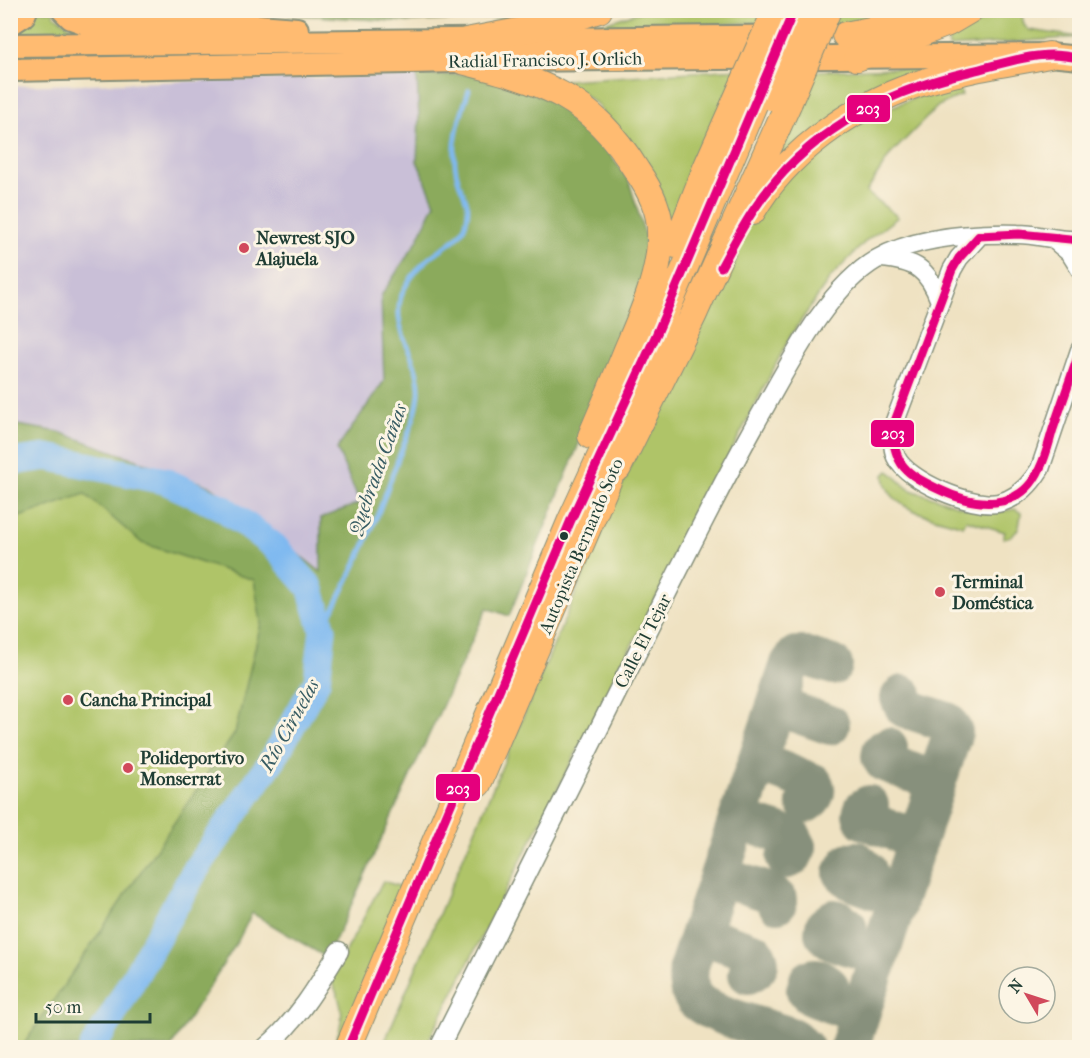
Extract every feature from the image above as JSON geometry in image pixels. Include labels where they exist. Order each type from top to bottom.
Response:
[{"type":"highway","points":[[464,51],[598,10]]},
{"type":"highway","name":"Autopista Bernardo Soto","points":[[766,94],[776,10]]},
{"type":"highway","name":"Autopista Bernardo Soto","points":[[694,314],[794,10]]},
{"type":"highway","name":"Autopista Bernardo Soto","points":[[365,1047],[658,331],[766,94],[809,10]]},
{"type":"highway","name":"Autopista Bernardo Soto","points":[[766,94],[828,10]]},
{"type":"highway","points":[[845,35],[896,25],[933,10]]},
{"type":"highway","points":[[857,58],[948,22],[970,10]]},
{"type":"highway","points":[[410,902],[446,785],[642,314],[655,275],[661,228],[651,195],[640,174],[614,136],[596,119],[574,102],[541,84],[514,75],[464,51]]},
{"type":"highway","points":[[580,524],[694,314],[758,202],[780,175],[825,133],[856,113],[914,86],[948,76],[1049,55]]},
{"type":"highway","name":"Autopista Bernardo Soto","points":[[348,1047],[410,902],[580,524]]},
{"type":"main road","points":[[10,24],[24,15],[26,10]]},
{"type":"main road","points":[[63,10],[71,18],[85,22],[223,23],[430,41]]},
{"type":"main road","name":"Radial Francisco J. Orlich","points":[[10,70],[845,35]]},
{"type":"main road","name":"Radial Francisco J. Orlich","points":[[10,45],[430,41],[464,51],[857,58],[1049,55],[1080,58]]},
{"type":"main road","points":[[1049,55],[1080,53]]},
{"type":"street","name":"Calle El Tejar","points":[[439,1047],[734,461],[803,340],[837,294],[862,269],[879,258],[927,240],[953,236],[1019,234],[1080,240]]},
{"type":"street","points":[[979,236],[959,258],[940,301],[892,429],[895,455],[904,468],[920,479],[959,497],[987,504],[999,503],[1022,492],[1040,469],[1080,351]]},
{"type":"street","points":[[1052,238],[1070,253],[1080,269]]},
{"type":"street","points":[[879,258],[900,259],[918,267],[933,282],[940,301]]},
{"type":"street","points":[[266,1047],[285,1031],[339,951]]},
{"type":"shaded area","points":[[417,75],[419,118],[417,161],[435,203],[417,241],[381,296],[384,381],[337,449],[360,504],[321,572],[212,487],[11,434],[11,86]]},
{"type":"green space","points":[[31,10],[52,11],[55,16],[81,33],[11,35]]},
{"type":"green space","points":[[267,10],[545,11],[528,16],[410,22],[267,13]]},
{"type":"green space","points":[[1002,10],[1026,11],[1022,16],[1024,25],[1029,30],[1079,37],[949,47],[948,39]]},
{"type":"green space","points":[[642,11],[764,11],[758,23],[592,27]]},
{"type":"green space","points":[[836,11],[915,11],[859,25],[828,27]]},
{"type":"green space","points":[[976,62],[924,73],[766,176],[811,71],[925,67]]},
{"type":"green space","points":[[739,69],[670,227],[598,105],[565,80]]},
{"type":"green space","points":[[477,74],[561,103],[596,134],[629,181],[645,235],[644,277],[621,340],[509,616],[487,608],[327,958],[252,913],[238,941],[171,1047],[22,1047],[235,733],[261,623],[254,580],[142,543],[85,494],[11,520],[11,424],[59,432],[212,487],[321,572],[321,518],[360,503],[337,449],[384,381],[381,296],[417,241],[435,203],[417,161],[419,118],[417,75]]},
{"type":"green space","points":[[956,81],[962,95],[938,106],[890,155],[866,192],[898,217],[866,241],[830,278],[790,337],[425,1047],[382,1048],[706,288],[741,229],[774,188],[862,119]]},
{"type":"green space","name":"Polideportivo Monserrat","points":[[11,471],[152,495],[306,614],[75,1047],[11,1047]]},
{"type":"green space","points":[[888,471],[903,485],[915,492],[966,508],[993,512],[1015,509],[1021,513],[1017,530],[1012,536],[1003,538],[1005,532],[966,520],[963,526],[914,511],[893,497],[884,475]]},
{"type":"green space","points":[[383,881],[405,888],[338,1047],[332,1047],[340,1029],[342,1014],[339,998],[331,980]]},
{"type":"waterway","name":"Quebrada Cañas","points":[[323,630],[355,566],[383,502],[416,410],[419,382],[403,333],[399,309],[403,292],[412,277],[427,260],[460,234],[467,219],[468,205],[455,168],[455,145],[469,90]]},
{"type":"waterway","name":"Río Ciruelas","points":[[10,462],[47,457],[165,481],[223,508],[274,546],[310,587],[323,630],[317,681],[273,759],[196,869],[92,1048]]},
{"type":"taxiway","points":[[804,1048],[793,1038],[725,1016],[701,1004],[690,990],[689,966],[790,664],[796,656],[804,656],[833,665]]},
{"type":"taxiway","points":[[849,1048],[953,732],[947,722],[905,708],[900,698],[903,695]]},
{"type":"taxiway","points":[[774,713],[785,709],[830,725]]},
{"type":"taxiway","points":[[888,747],[882,751],[881,757],[884,762],[929,779],[934,790]]},
{"type":"taxiway","points":[[755,772],[760,768],[771,767],[813,783],[814,794],[806,803]]},
{"type":"taxiway","points":[[869,805],[864,808],[862,814],[864,820],[908,836],[916,847]]},
{"type":"taxiway","points":[[735,830],[744,822],[792,837],[797,847],[792,857],[786,859]]},
{"type":"taxiway","points":[[867,870],[857,861],[850,862],[843,873],[852,881],[890,895],[896,907]]},
{"type":"taxiway","points":[[717,884],[728,879],[768,892],[777,899],[777,903]]},
{"type":"taxiway","points":[[847,926],[834,919],[825,926],[824,933],[830,939],[869,954],[874,959],[876,967]]},
{"type":"taxiway","points":[[698,942],[711,938],[755,953],[758,965],[748,974]]},
{"type":"taxiway","points":[[829,986],[815,978],[809,980],[806,990],[813,997],[852,1011],[858,1021]]},
{"type":"transit line","name":"203","points":[[348,1048],[571,520],[658,331],[794,10]]},
{"type":"transit line","name":"203","points":[[721,267],[750,215],[775,181],[798,157],[850,118],[909,90],[972,71],[1042,55],[1080,58]]},
{"type":"transit line","name":"203","points":[[1080,240],[1019,234],[979,236],[959,258],[952,270],[892,429],[893,442],[899,460],[917,478],[967,500],[995,502],[1021,493],[1031,483],[1046,454],[1080,351]]},
{"type":"place","name":"Newrest SJO Alajuela","points":[[244,248]]},
{"type":"place","name":"Terminal Doméstica","points":[[940,592]]},
{"type":"place","name":"Cancha Principal","points":[[68,700]]},
{"type":"place","name":"Polideportivo Monserrat","points":[[128,768]]}]
